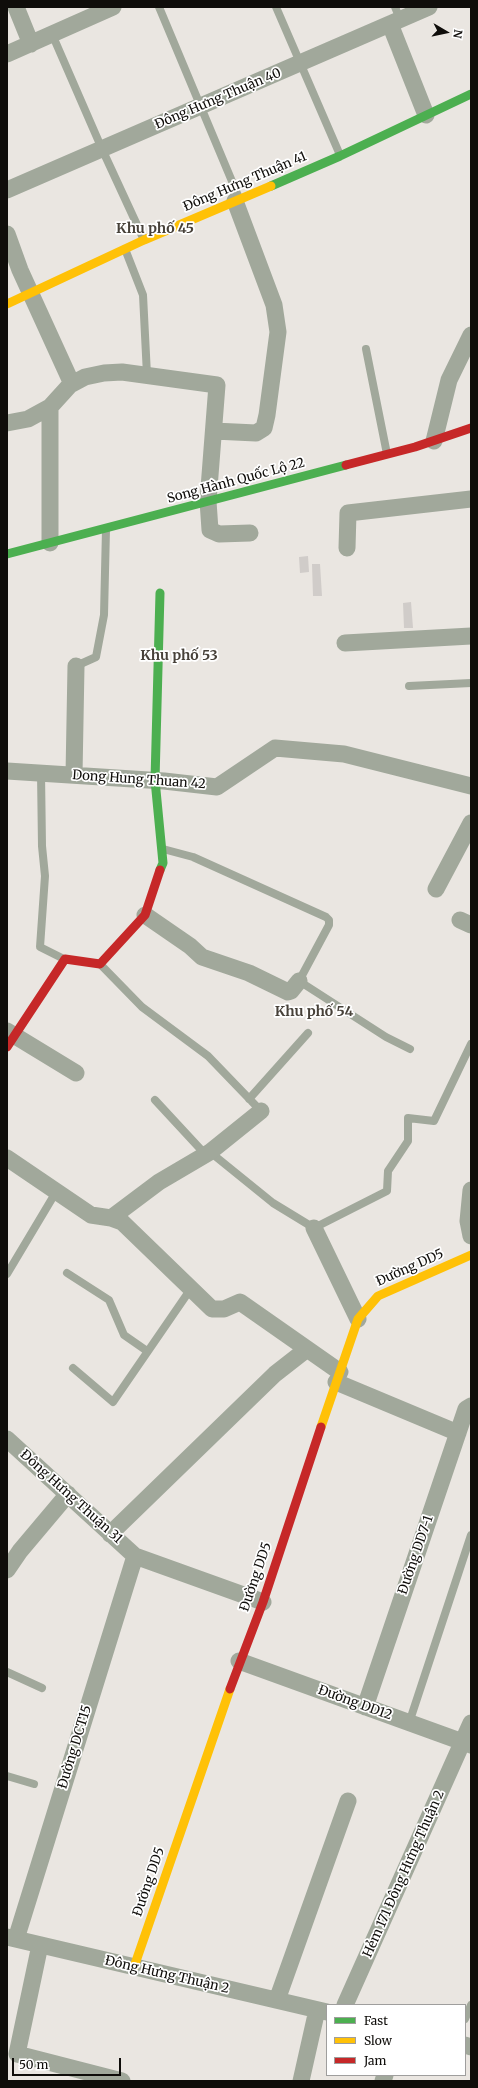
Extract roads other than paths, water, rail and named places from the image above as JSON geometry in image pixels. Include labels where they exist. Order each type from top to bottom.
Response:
[{"type":"street","points":[[16,7],[31,44]]},
{"type":"street","points":[[7,54],[113,7]]},
{"type":"street","name":"Đông Hưng Thuận 40","points":[[7,190],[300,63],[395,17],[429,7]]},
{"type":"street","points":[[395,17],[426,115]]},
{"type":"street","name":"Đông Hưng Thuận 41","points":[[7,304],[125,248],[340,156],[471,94]]},
{"type":"street","points":[[214,431],[256,433],[264,428],[278,332],[274,305],[237,200]]},
{"type":"street","points":[[7,234],[30,293],[72,384]]},
{"type":"street","points":[[434,441],[449,380],[471,335]]},
{"type":"street","points":[[7,423],[28,419],[50,407],[72,384],[85,378],[104,373],[122,372],[217,385],[208,501],[210,530],[214,533],[250,533]]},
{"type":"street","points":[[50,407],[50,543]]},
{"type":"street","name":"Song Hành Quốc Lộ 22","points":[[8,551],[50,543],[387,455],[471,428]]},
{"type":"street","points":[[347,548],[348,512],[471,499]]},
{"type":"street","points":[[76,1073],[9,1038],[65,959],[100,964],[145,915],[162,863],[155,780],[160,593]]},
{"type":"street","points":[[345,643],[471,636]]},
{"type":"street","points":[[74,775],[76,666]]},
{"type":"street","name":"Dong Hung Thuan 42","points":[[7,771],[155,780],[217,786],[275,748],[344,754],[471,786]]},
{"type":"street","points":[[436,889],[471,823]]},
{"type":"street","points":[[145,915],[190,946],[202,957],[249,973],[288,992],[291,991],[299,981]]},
{"type":"street","points":[[111,1218],[159,1182],[207,1153],[261,1111]]},
{"type":"street","points":[[7,1158],[91,1215],[111,1218],[126,1225],[190,1290],[212,1309],[224,1309],[240,1302],[307,1349],[338,1377],[458,1433]]},
{"type":"street","points":[[471,1190],[468,1221],[471,1236]]},
{"type":"street","points":[[314,1228],[358,1320]]},
{"type":"street","name":"Đường DD5","points":[[134,1967],[239,1661],[263,1602],[298,1492],[358,1320],[378,1296],[471,1255]]},
{"type":"street","points":[[110,1534],[269,1380],[307,1349]]},
{"type":"street","name":"Đường DD7-1","points":[[365,1707],[466,1409],[471,1406]]},
{"type":"street","name":"Đông Hưng Thuận 31","points":[[7,1439],[135,1556]]},
{"type":"street","points":[[7,1570],[20,1551],[68,1494]]},
{"type":"street","points":[[135,1556],[263,1602]]},
{"type":"street","name":"Đường DCT15","points":[[11,1938],[135,1556]]},
{"type":"street","name":"Đường DD12","points":[[239,1661],[467,1744]]},
{"type":"street","name":"Hẻm 171 Đông Hưng Thuận 2","points":[[345,2004],[467,1744],[471,1723]]},
{"type":"street","points":[[277,2000],[348,1801]]},
{"type":"street","name":"Đông Hưng Thuận 2","points":[[11,1938],[322,2011]]},
{"type":"street","points":[[40,1945],[16,2054],[122,2081]]},
{"type":"street","points":[[301,2081],[322,2011]]},
{"type":"lane","points":[[159,7],[237,200]]},
{"type":"lane","points":[[276,7],[340,156]]},
{"type":"lane","points":[[52,34],[102,149],[144,240]]},
{"type":"lane","points":[[125,248],[143,295],[147,375]]},
{"type":"lane","points":[[366,349],[387,455]]},
{"type":"lane","points":[[76,666],[96,658],[104,615],[106,528]]},
{"type":"lane","points":[[409,686],[471,683]]},
{"type":"lane","points":[[41,773],[42,846],[45,876],[40,947],[65,959]]},
{"type":"lane","points":[[161,848],[193,857],[326,916],[329,920],[329,925],[299,981],[386,1037],[410,1049]]},
{"type":"lane","points":[[100,964],[142,1008],[208,1056],[261,1111]]},
{"type":"lane","points":[[249,1099],[308,1033]]},
{"type":"lane","points":[[155,1100],[207,1153],[273,1203],[314,1228],[387,1191],[388,1171],[408,1141],[408,1118],[434,1121],[471,1044]]},
{"type":"lane","points":[[7,1274],[56,1192]]},
{"type":"lane","points":[[67,1273],[110,1300],[124,1335],[147,1351]]},
{"type":"lane","points":[[74,1368],[113,1402],[190,1290]]},
{"type":"lane","points":[[410,1723],[471,1535]]},
{"type":"lane","points":[[7,1672],[42,1688]]},
{"type":"lane","points":[[7,1776],[34,1784]]},
{"type":"lane","points":[[466,2017],[471,2005]]},
{"type":"district","name":"Khu phố 45","points":[[155,229]]},
{"type":"district","name":"Khu phố 53","points":[[179,656]]},
{"type":"district","name":"Khu phố 54","points":[[314,1012]]}]
